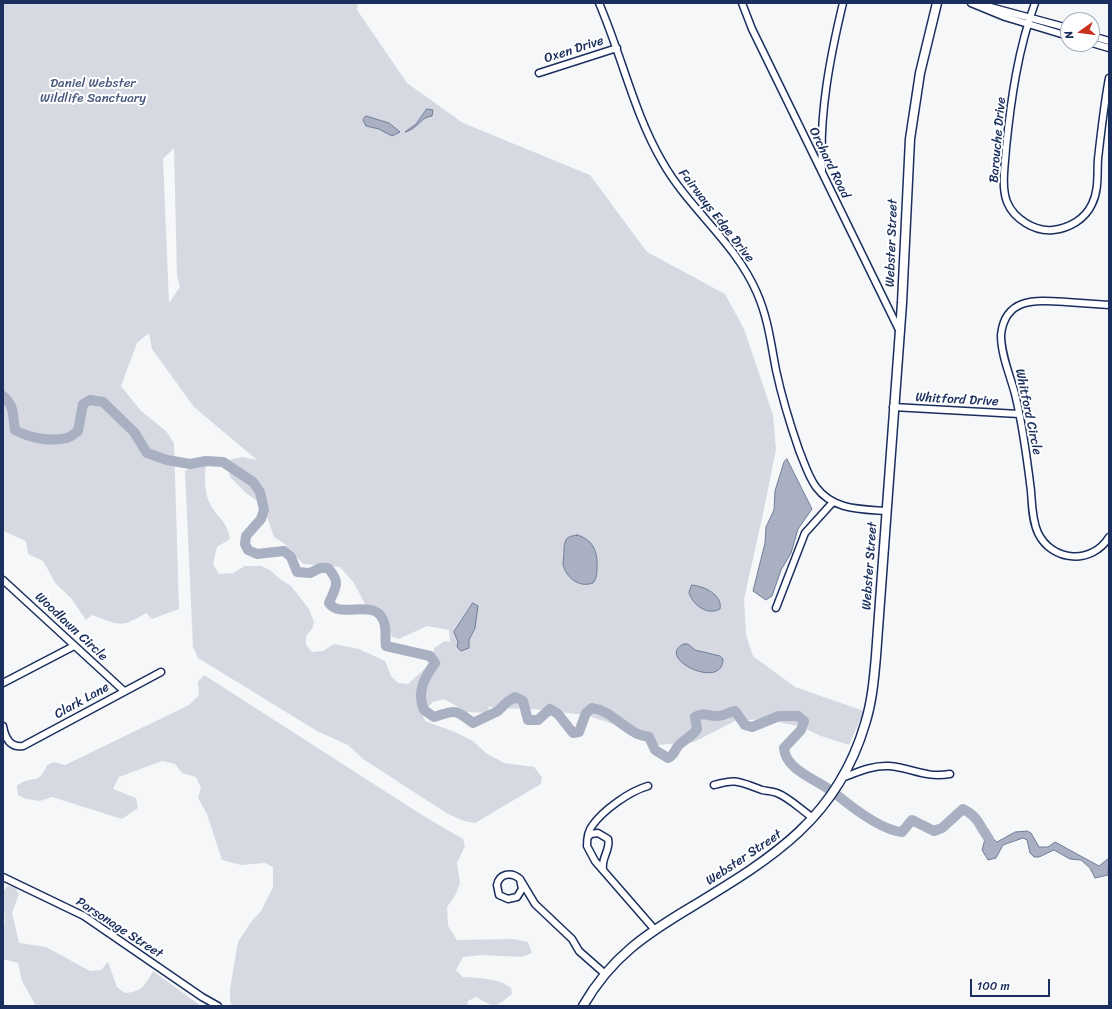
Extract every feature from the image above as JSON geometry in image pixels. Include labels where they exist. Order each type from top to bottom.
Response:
[{"type":"street","name":"Fairways Edge Drive","points":[[599,3],[617,48],[640,116],[662,162],[689,200],[725,241],[751,280],[765,314],[784,401],[796,443],[816,487],[833,502],[849,507],[886,511]]},
{"type":"street","name":"Orchard Road","points":[[742,3],[747,18],[900,332]]},
{"type":"street","points":[[822,173],[824,109],[834,41],[843,3]]},
{"type":"street","name":"Webster Street","points":[[583,1006],[604,973],[632,946],[766,860],[794,838],[830,798],[852,760],[865,726],[876,656],[893,407],[900,332],[910,139],[920,73],[937,3]]},
{"type":"street","points":[[971,3],[1027,24],[1060,34]]},
{"type":"street","points":[[976,3],[1060,26]]},
{"type":"street","name":"Barouche Drive","points":[[1035,3],[1027,24],[1014,90],[1004,175],[1007,202],[1010,208],[1024,222],[1045,230],[1063,227],[1081,218],[1092,203],[1096,192],[1102,115],[1109,78]]},
{"type":"street","name":"Oxen Drive","points":[[539,73],[617,48]]},
{"type":"street","name":"Whitford Circle","points":[[1109,306],[1032,301],[1018,305],[1008,314],[1002,327],[1001,340],[1026,447],[1035,523],[1043,542],[1056,552],[1072,557],[1083,556],[1096,552],[1109,537]]},
{"type":"street","name":"Whitford Drive","points":[[893,407],[1019,414]]},
{"type":"street","points":[[776,608],[805,533],[833,502]]},
{"type":"street","name":"Woodlawn Circle","points":[[3,580],[124,691]]},
{"type":"street","points":[[3,683],[74,646]]},
{"type":"street","name":"Clark Lane","points":[[3,726],[8,741],[14,746],[23,746],[161,672]]},
{"type":"street","points":[[842,778],[866,768],[878,766],[902,768],[931,776],[950,774]]},
{"type":"street","points":[[714,785],[732,780],[777,793],[788,799],[813,818]]},
{"type":"street","points":[[648,786],[628,794],[593,825],[588,837],[588,850],[603,870],[655,930]]},
{"type":"street","points":[[588,837],[591,834],[598,833],[608,839],[609,846],[603,858],[603,870]]},
{"type":"street","points":[[520,879],[522,889],[517,897],[508,900],[500,895],[497,886],[501,877],[511,874],[520,879],[535,904],[572,940],[579,951],[604,973]]},
{"type":"street","name":"Parsonage Street","points":[[3,877],[84,916],[202,997],[218,1006]]},
{"type":"green space","name":"Daniel Webster Wildlife Sanctuary","points":[[3,3],[358,3],[357,10],[407,83],[463,123],[590,175],[647,252],[725,294],[744,329],[773,415],[776,449],[744,599],[746,635],[753,656],[795,687],[864,711],[849,745],[821,736],[802,727],[764,719],[735,721],[694,742],[657,745],[610,723],[586,715],[532,709],[494,708],[489,706],[488,713],[467,712],[444,699],[433,702],[422,713],[425,721],[455,732],[473,741],[486,753],[504,763],[534,767],[542,777],[541,784],[475,823],[464,821],[448,814],[363,759],[348,745],[317,731],[198,658],[193,647],[185,471],[195,465],[206,464],[205,483],[207,495],[211,507],[223,521],[229,534],[230,539],[217,547],[213,564],[219,574],[233,573],[245,566],[261,566],[270,570],[291,586],[309,609],[314,622],[312,629],[306,636],[306,645],[312,652],[323,651],[334,644],[359,649],[385,661],[391,676],[398,683],[408,684],[433,661],[434,648],[445,641],[450,642],[449,630],[427,626],[399,639],[392,637],[386,619],[366,606],[354,583],[340,567],[303,564],[285,544],[274,537],[263,505],[246,493],[230,477],[228,460],[243,457],[257,460],[194,407],[152,349],[149,333],[137,343],[121,386],[141,411],[166,431],[174,443],[179,609],[152,619],[146,613],[130,621],[119,624],[92,615],[86,620],[71,598],[56,584],[43,561],[28,554],[26,541],[3,531]],"holes":[[[174,148],[177,276],[180,287],[169,303],[163,159]]]},
{"type":"green space","points":[[204,675],[422,815],[463,839],[465,846],[457,863],[460,883],[455,896],[447,907],[448,926],[457,940],[514,939],[528,942],[532,953],[522,957],[482,955],[463,957],[456,970],[463,977],[488,979],[501,982],[511,988],[512,994],[502,1002],[495,1005],[491,1005],[476,997],[468,1001],[467,1006],[232,1006],[230,1001],[230,989],[238,942],[251,922],[261,911],[273,887],[273,867],[265,863],[241,865],[222,860],[207,814],[198,798],[201,788],[196,777],[182,773],[175,764],[162,761],[119,777],[113,789],[136,798],[138,808],[122,819],[52,797],[40,801],[26,799],[18,795],[17,786],[22,782],[40,776],[47,765],[54,762],[65,765],[189,705],[199,695],[198,682]]},
{"type":"green space","points":[[7,886],[15,887],[19,894],[12,913],[19,943],[46,947],[90,971],[101,970],[108,962],[117,987],[125,993],[135,991],[142,987],[153,971],[201,1006],[36,1006],[22,981],[18,963],[3,959],[3,931],[5,921],[3,893]]},
{"type":"water","points":[[427,109],[433,110],[432,116],[424,119],[413,129],[405,132],[416,124]]},
{"type":"water","points":[[366,116],[389,123],[400,132],[392,136],[379,129],[366,126],[363,120]]},
{"type":"water","points":[[787,459],[812,509],[798,529],[791,553],[781,570],[772,596],[766,600],[753,591],[765,543],[766,527],[774,510],[775,491],[784,462]]},
{"type":"water","points":[[577,535],[591,543],[597,556],[597,573],[593,583],[583,584],[574,581],[567,574],[563,564],[565,541],[569,537]]},
{"type":"water","points":[[692,585],[702,587],[712,592],[719,599],[720,609],[710,611],[697,605],[689,593]]},
{"type":"water","points":[[473,603],[478,606],[475,628],[469,640],[469,648],[461,651],[457,647],[458,642],[454,632]]},
{"type":"water","points":[[684,644],[688,644],[695,650],[720,656],[723,659],[720,668],[713,672],[702,672],[692,669],[683,663],[677,656],[677,650]]},
{"type":"water","points":[[981,828],[988,829],[992,838],[997,842],[1015,832],[1027,831],[1031,833],[1039,847],[1048,847],[1055,842],[1099,866],[1109,858],[1108,875],[1095,878],[1090,868],[1081,860],[1070,859],[1054,850],[1039,857],[1034,857],[1030,853],[1027,840],[1023,838],[1003,845],[996,858],[988,860],[982,850],[985,839]]},
{"type":"waterway","points":[[3,396],[12,408],[15,430],[21,433],[54,440],[71,436],[78,431],[83,404],[90,400],[103,402],[134,432],[147,453],[167,460],[190,464],[206,461],[223,462],[253,482],[260,492],[264,510],[261,519],[246,536],[245,544],[248,550],[257,554],[284,551],[291,557],[297,572],[310,573],[320,568],[328,568],[335,577],[336,581],[336,585],[329,603],[335,608],[342,610],[368,609],[375,611],[381,617],[385,626],[386,646],[430,656],[435,663],[425,679],[421,691],[421,697],[424,710],[434,717],[455,712],[459,713],[473,723],[498,711],[507,702],[515,697],[523,701],[528,720],[538,720],[550,709],[558,714],[573,733],[579,732],[586,713],[592,708],[598,709],[609,714],[636,733],[649,737],[655,750],[668,758],[680,744],[695,732],[697,729],[695,717],[699,715],[704,714],[720,716],[735,711],[745,725],[752,727],[779,716],[798,716],[804,721],[801,730],[784,748],[786,755],[789,761],[800,772],[827,788]]},
{"type":"waterway","points":[[837,795],[877,823],[902,832],[912,820],[934,831],[942,828],[963,809],[976,819],[989,839]]}]
